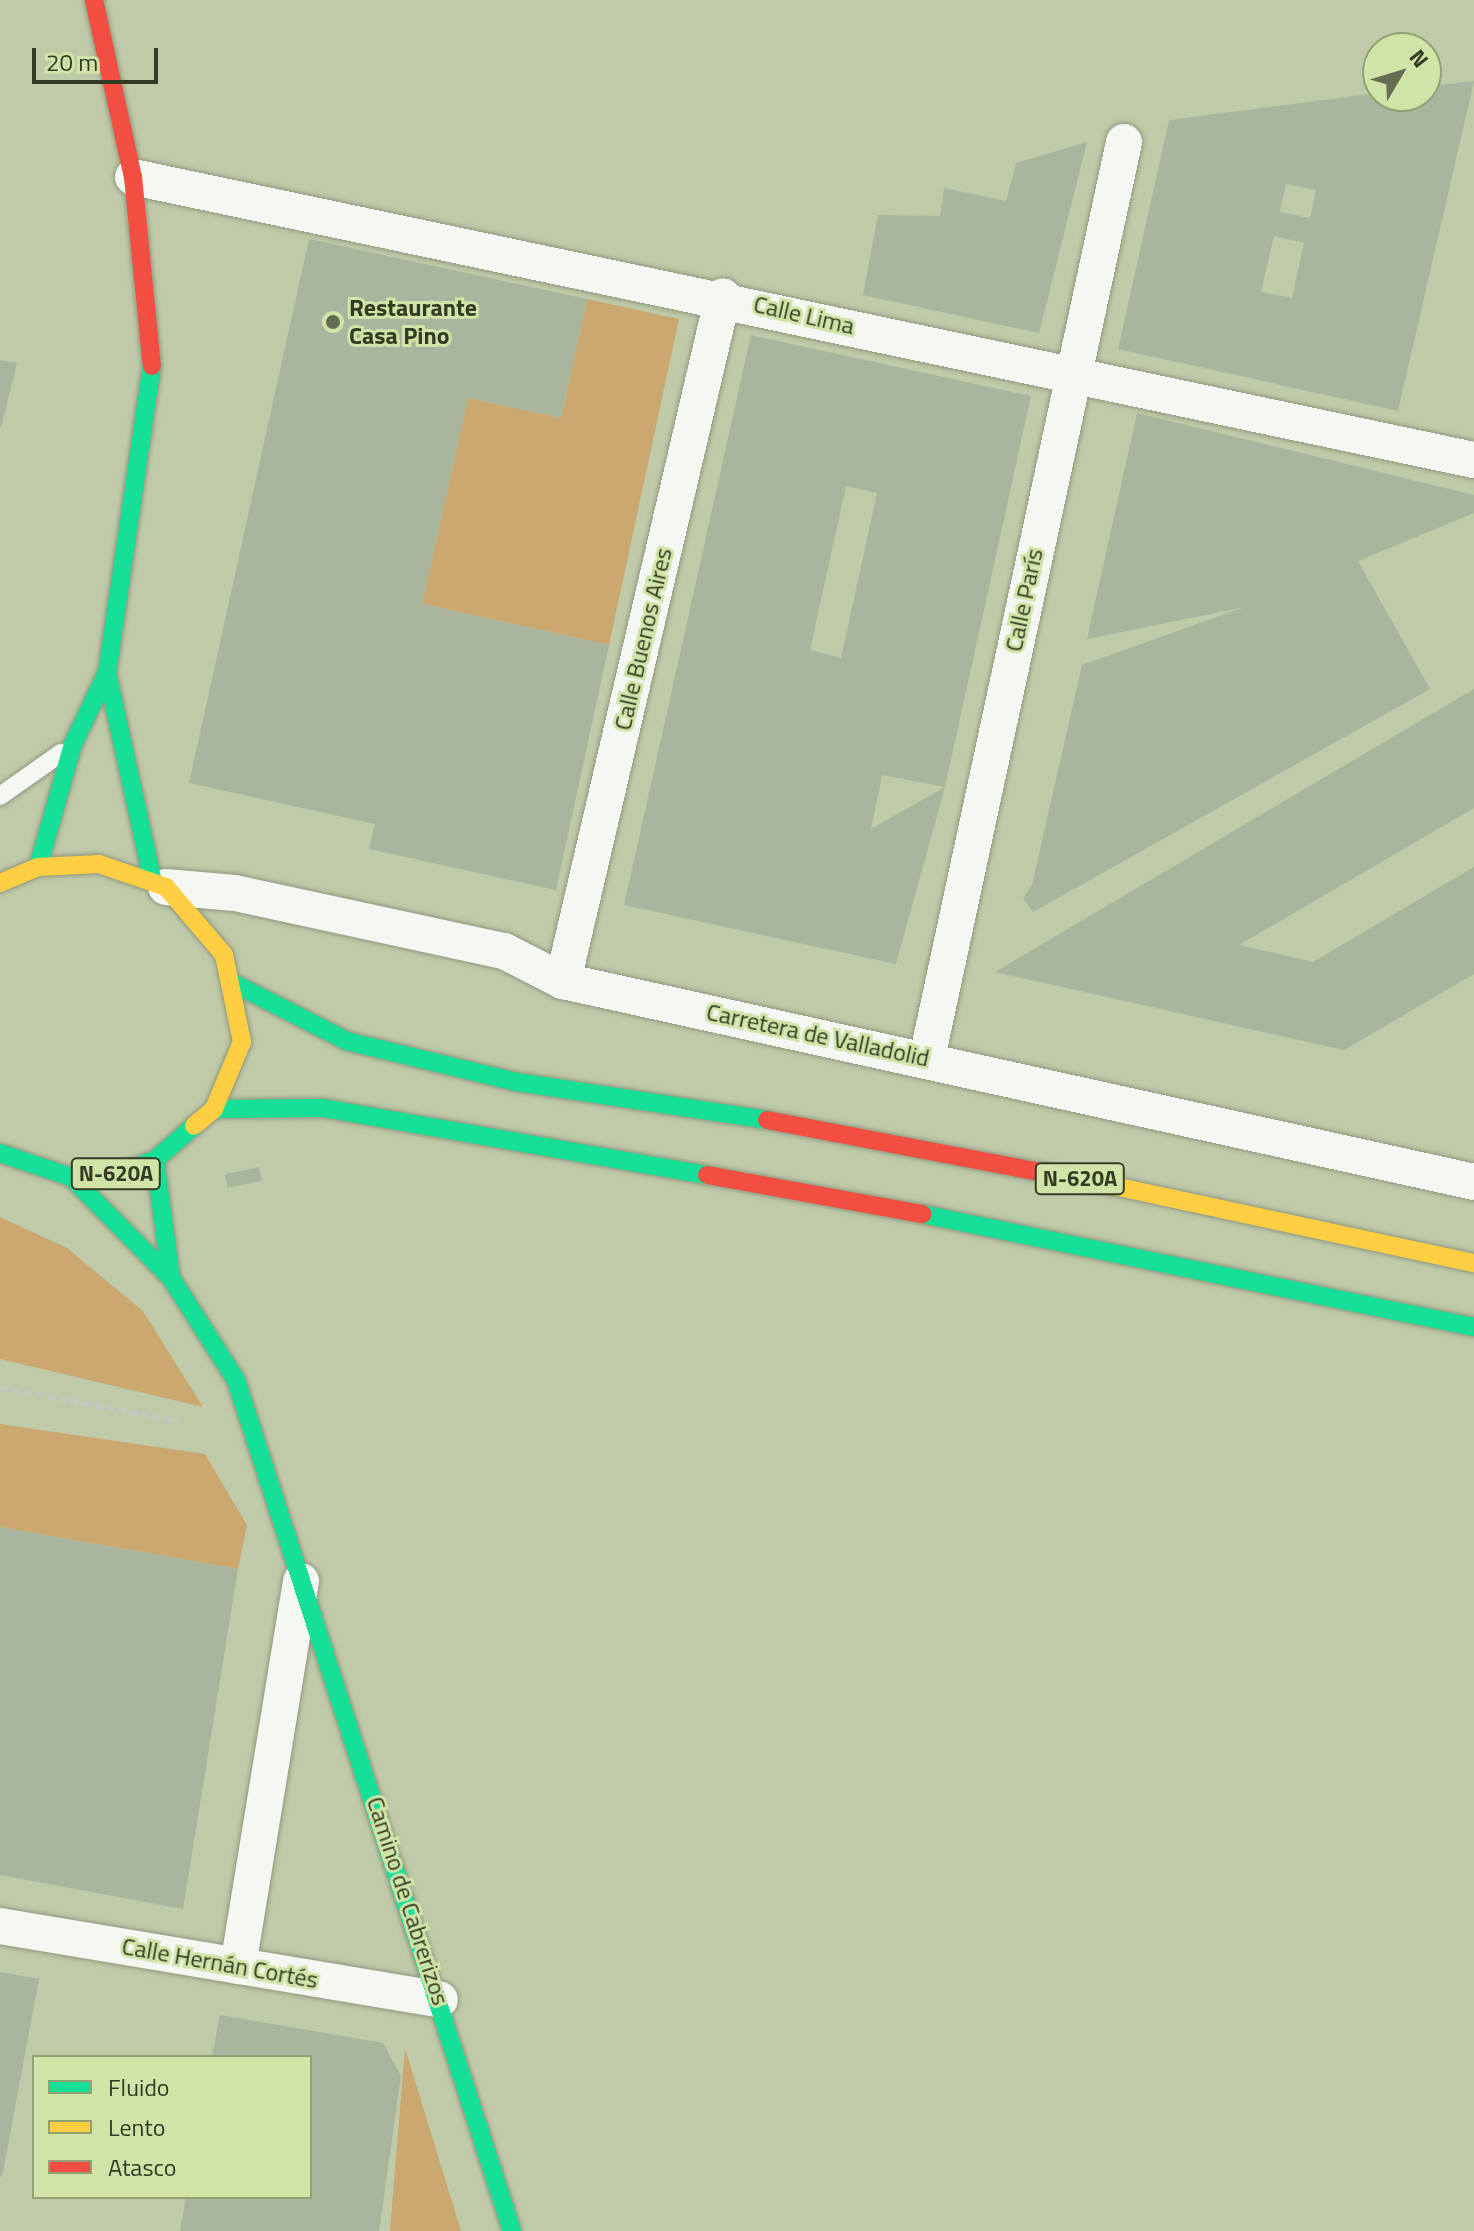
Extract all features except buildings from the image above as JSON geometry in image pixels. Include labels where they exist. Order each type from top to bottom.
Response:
[{"type":"main road","points":[[37,867],[73,744],[107,673],[132,538],[153,346],[133,177],[94,0]]},
{"type":"main road","points":[[107,673],[159,882]]},
{"type":"main road","name":"N-620A","points":[[0,883],[37,867],[99,864],[159,882],[209,929],[235,984],[242,1042],[214,1109],[155,1160],[114,1175],[71,1177],[0,1153]]},
{"type":"main road","name":"N-620A","points":[[235,984],[347,1041],[517,1082],[904,1141],[1474,1263]]},
{"type":"main road","points":[[214,1109],[323,1108],[864,1202],[1474,1327]]},
{"type":"main road","name":"Camino de Cabrerizos","points":[[155,1160],[171,1278]]},
{"type":"main road","name":"Camino de Cabrerizos","points":[[71,1177],[171,1278],[236,1380],[302,1572],[512,2231]]},
{"type":"street","name":"Calle París","points":[[927,1058],[1124,142]]},
{"type":"street","name":"Calle Lima","points":[[133,177],[723,296],[1071,378],[1474,460]]},
{"type":"street","name":"Calle Buenos Aires","points":[[563,981],[723,296]]},
{"type":"street","name":"Carretera de Valladolid","points":[[159,882],[235,893],[504,951],[563,981],[927,1058],[1474,1182]]},
{"type":"street","name":"Camino de Cabrerizos","points":[[238,1966],[302,1572]]},
{"type":"street","name":"Calle Hernán Cortés","points":[[0,1926],[440,2000]]},
{"type":"lane","points":[[0,796],[73,744]]},
{"type":"lane","points":[[0,855],[37,867]]},
{"type":"path","points":[[0,1387],[180,1421]]},
{"type":"shaded area","points":[[587,299],[679,319],[609,645],[422,604],[468,398],[561,418]]},
{"type":"shaded area","points":[[0,1217],[67,1248],[143,1311],[203,1407],[0,1359]]},
{"type":"shaded area","points":[[0,1424],[205,1454],[247,1525],[238,1569],[0,1527]]},
{"type":"shaded area","points":[[405,2048],[461,2231],[390,2231]]},
{"type":"traffic: fast","points":[[38,867],[73,744],[107,673],[152,366]]},
{"type":"traffic: fast","points":[[107,673],[152,878]]},
{"type":"traffic: fast","points":[[235,984],[347,1041],[517,1082],[767,1120]]},
{"type":"traffic: fast","points":[[214,1109],[323,1108],[707,1175]]},
{"type":"traffic: fast","points":[[0,1153],[71,1177],[114,1175],[155,1160],[194,1126]]},
{"type":"traffic: fast","points":[[155,1160],[171,1278]]},
{"type":"traffic: fast","points":[[71,1177],[171,1278],[236,1380],[512,2231]]},
{"type":"traffic: fast","points":[[922,1214],[1474,1327]]},
{"type":"traffic: slow","points":[[0,883],[38,867],[99,864],[166,887],[224,955],[242,1042],[214,1109],[194,1126]]},
{"type":"traffic: slow","points":[[1114,1186],[1474,1263]]},
{"type":"traffic: jam","points":[[94,0],[133,177],[152,366]]},
{"type":"traffic: jam","points":[[767,1120],[1114,1186]]},
{"type":"traffic: jam","points":[[707,1175],[922,1214]]},
{"type":"place","name":"Restaurante Casa Pino","points":[[333,322]]}]
